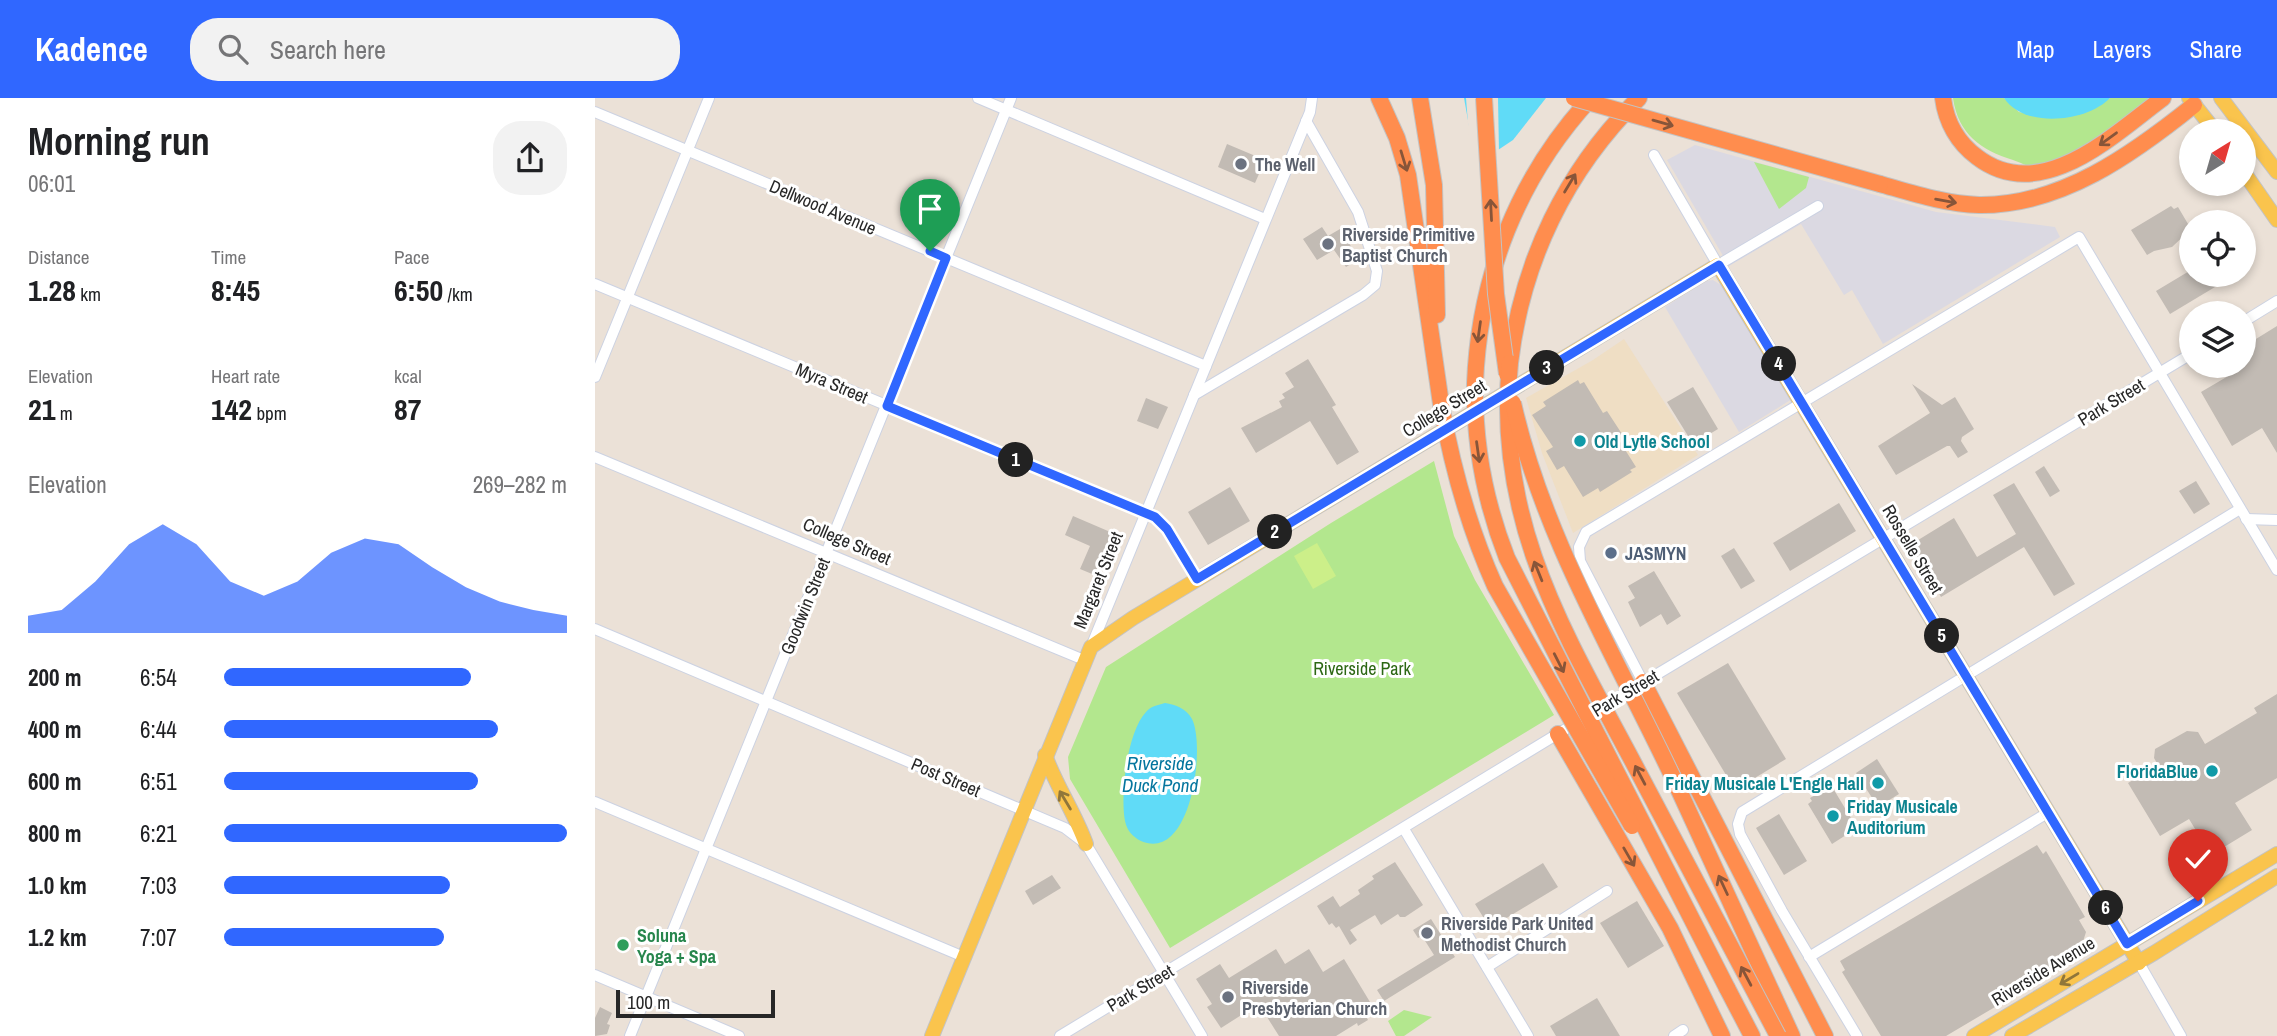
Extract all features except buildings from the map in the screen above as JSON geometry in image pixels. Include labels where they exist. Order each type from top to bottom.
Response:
[{"type":"highway","points":[[1379,98],[1397,138],[1408,175],[1441,404],[1463,502],[1495,586],[1521,637],[1727,988]]},
{"type":"highway","points":[[1420,98],[1434,185],[1441,404]]},
{"type":"highway","points":[[1484,98],[1500,332],[1518,425],[1534,481],[1570,569],[1651,732],[1792,1036]]},
{"type":"highway","points":[[1752,1036],[1507,558],[1494,523],[1480,467],[1475,384],[1478,336],[1487,286],[1508,226],[1576,98],[1880,184],[1961,203],[1998,204],[2036,198],[2070,187],[2101,170],[2195,100]]},
{"type":"highway","points":[[1533,176],[1565,129],[1591,98]]},
{"type":"highway","points":[[1639,98],[1597,145],[1568,186],[1543,235],[1523,292],[1510,363],[1507,418],[1510,464],[1521,521],[1539,574],[1597,693],[1778,1036]]},
{"type":"highway","points":[[1597,145],[1651,98]]},
{"type":"highway","points":[[1943,98],[1952,129],[1969,151],[1993,167],[2022,173],[2055,169],[2078,159],[2163,98]]},
{"type":"highway","points":[[1643,682],[1825,1036]]},
{"type":"highway","points":[[1558,734],[1670,928],[1723,1036]]},
{"type":"main road","points":[[2221,98],[2277,172]]},
{"type":"main road","points":[[2195,100],[2207,119]]},
{"type":"main road","points":[[2256,190],[2277,220]]},
{"type":"main road","name":"Rosselle Street","points":[[1719,265],[2139,963]]},
{"type":"main road","name":"College Street","points":[[1277,531],[1719,265]]},
{"type":"main road","name":"College Street","points":[[1088,654],[1118,627],[1263,540]]},
{"type":"main road","name":"Margaret Street","points":[[932,1036],[1088,654]]},
{"type":"main road","points":[[1045,755],[1055,783],[1079,823],[1086,844]]},
{"type":"main road","points":[[2261,886],[2276,855]]},
{"type":"main road","name":"Riverside Avenue","points":[[1973,1036],[2276,855]]},
{"type":"main road","points":[[2012,1036],[2139,963],[2277,876]]},
{"type":"street","points":[[595,377],[709,98]]},
{"type":"street","points":[[978,98],[1265,219]]},
{"type":"street","name":"Goodwin Street","points":[[630,1036],[1011,98]]},
{"type":"street","name":"Margaret Street","points":[[1088,654],[1306,121],[1312,98]]},
{"type":"street","name":"Dellwood Avenue","points":[[595,111],[1206,366]]},
{"type":"street","points":[[1194,395],[1363,295],[1375,285],[1377,271],[1358,212],[1306,121]]},
{"type":"street","name":"Rosselle Street","points":[[1654,155],[1719,265]]},
{"type":"street","name":"College Street","points":[[1719,265],[1818,205]]},
{"type":"street","points":[[1643,682],[1579,556],[1580,542],[1590,530],[2079,237],[2277,570]]},
{"type":"street","name":"Myra Street","points":[[595,284],[1146,513],[1167,529],[1197,579]]},
{"type":"street","points":[[2256,314],[2277,301]]},
{"type":"street","name":"Park Street","points":[[1061,1036],[1643,682],[2179,361]]},
{"type":"street","name":"College Street","points":[[595,457],[826,553],[1088,654]]},
{"type":"street","points":[[1857,1036],[1740,834],[1739,817],[1747,807],[2243,514],[2277,520]]},
{"type":"street","name":"College Street","points":[[1263,540],[1277,531]]},
{"type":"street","name":"Post Street","points":[[595,629],[1065,828],[1086,844],[1202,1036]]},
{"type":"street","points":[[595,802],[964,957]]},
{"type":"street","points":[[1809,957],[2049,812]]},
{"type":"street","points":[[1404,829],[1528,1036]]},
{"type":"street","points":[[1487,967],[1607,891]]},
{"type":"street","name":"Rosselle Street","points":[[2139,963],[2181,1036]]},
{"type":"street","points":[[595,975],[739,1036]]},
{"type":"shaded area","points":[[1695,145],[1936,212],[2055,227],[2060,237],[1883,344],[1852,290],[1844,295],[1801,224],[1729,266],[1667,160]]},
{"type":"shaded area","points":[[1713,280],[1724,287],[1792,399],[1739,432],[1665,307],[1706,281]]},
{"type":"shaded area","points":[[1624,339],[1698,455],[1573,533],[1542,453],[1526,398]]},
{"type":"green space","points":[[1953,98],[2004,98],[2019,112],[2052,118],[2091,110],[2110,98],[2150,98],[2128,118],[2095,140],[2061,159],[2034,167],[1991,151],[1973,139],[1960,121]]},
{"type":"green space","points":[[1754,162],[1809,177],[1806,188],[1779,209]]},
{"type":"green space","name":"Riverside Park","points":[[1434,461],[1454,536],[1475,580],[1554,715],[1170,948],[1070,779],[1068,757],[1106,667],[1331,523]]},
{"type":"green space","points":[[1317,543],[1336,576],[1313,589],[1294,556]]},
{"type":"green space","points":[[1404,1010],[1432,1017],[1404,1036],[1396,1036],[1388,1021]]},
{"type":"water","points":[[1464,98],[1546,98],[1513,140],[1498,150],[1469,126]]},
{"type":"water","points":[[2004,98],[2110,98],[2087,112],[2056,119],[2026,114],[2013,108]]},
{"type":"water","name":"Riverside Duck Pond","points":[[1165,703],[1187,712],[1192,719],[1197,753],[1191,799],[1183,819],[1172,835],[1158,843],[1141,841],[1129,831],[1125,821],[1123,796],[1130,748],[1139,721],[1150,708]]},
{"type":"pier","points":[[1466,98],[1498,98],[1499,154],[1484,152],[1472,142]]},
{"type":"place","name":"The Well","points":[[1241,164]]},
{"type":"place","name":"Riverside Primitive Baptist Church","points":[[1328,244]]},
{"type":"place","name":"Old Lytle School","points":[[1580,441]]},
{"type":"place","name":"JASMYN","points":[[1611,553]]},
{"type":"place","name":"FloridaBlue","points":[[2212,771]]},
{"type":"place","name":"Friday Musicale L'Engle Hall","points":[[1878,783]]},
{"type":"place","name":"Friday Musicale Auditorium","points":[[1833,816]]},
{"type":"place","name":"Riverside Park United Methodist Church","points":[[1427,933]]},
{"type":"place","name":"Soluna Yoga + Spa","points":[[623,945]]},
{"type":"place","name":"Riverside Presbyterian Church","points":[[1228,997]]},
{"type":"route","points":[[930,251],[946,258],[887,406],[1155,517],[1167,529],[1197,579],[1719,265],[2127,944],[2198,901]]}]
